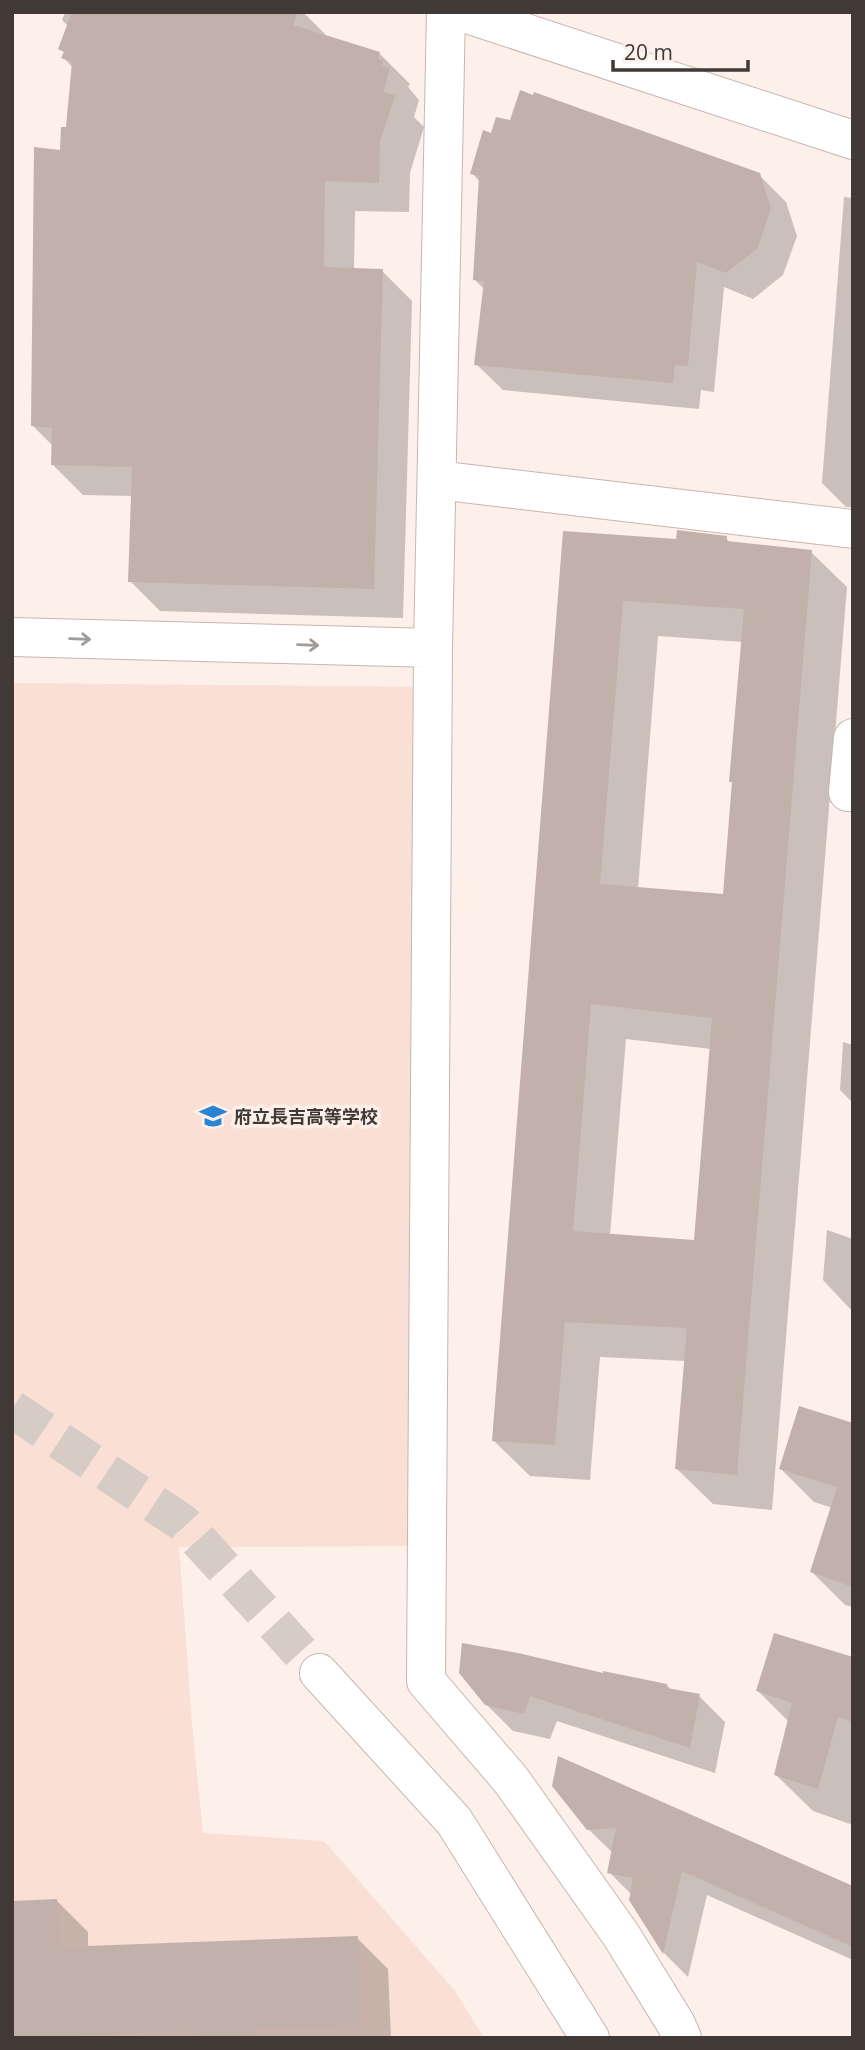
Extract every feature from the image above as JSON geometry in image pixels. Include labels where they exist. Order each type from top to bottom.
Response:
[{"type":"street","points":[[446,12],[433,649],[426,1681],[511,1780],[621,1935],[682,2038]]},
{"type":"street","points":[[461,12],[853,140]]},
{"type":"street","points":[[437,480],[853,529]]},
{"type":"street","points":[[12,637],[433,649]]},
{"type":"street","points":[[853,738],[848,792],[853,792]]},
{"type":"street","points":[[318,1673],[454,1821],[590,2038]]},
{"type":"shaded area","name":"府立長吉高等学校","points":[[12,683],[420,687],[408,1546],[179,1547],[203,1833],[324,1841],[455,1991],[484,2038],[12,2038]]},
{"type":"building","points":[[72,12],[298,12],[293,25],[380,52],[378,59],[384,60],[382,65],[390,68],[383,92],[395,95],[380,142],[379,183],[325,181],[324,267],[383,269],[374,589],[128,582],[132,467],[51,465],[52,428],[31,426],[34,147],[60,150],[61,127],[66,127],[72,62],[61,58],[64,52],[58,49]]},
{"type":"building","points":[[520,90],[533,95],[534,92],[760,173],[771,209],[757,249],[726,273],[697,262],[688,366],[675,365],[673,383],[474,365],[484,281],[473,280],[479,176],[470,174],[483,130],[491,133],[496,117],[510,120]]},
{"type":"building","points":[[677,530],[727,536],[727,541],[812,550],[737,1475],[675,1469],[687,1328],[565,1322],[555,1445],[492,1441],[563,531],[676,539]],"holes":[[[623,601],[744,609],[729,782],[732,782],[723,894],[600,884]],[[591,1004],[712,1018],[694,1240],[573,1231]]]},
{"type":"building","points":[[799,1406],[853,1423],[853,1587],[810,1572],[837,1487],[779,1469]]},
{"type":"building","points":[[774,1633],[853,1657],[853,1722],[838,1717],[818,1789],[774,1775],[792,1703],[756,1691]]},
{"type":"building","points":[[462,1643],[667,1684],[667,1688],[700,1694],[690,1748],[530,1696],[524,1714],[485,1705],[459,1673]]},
{"type":"building","points":[[558,1756],[853,1886],[853,1947],[682,1871],[663,1954],[629,1900],[633,1878],[607,1873],[616,1828],[587,1830],[552,1786]]},
{"type":"building","points":[[57,1899],[59,1947],[358,1936],[361,2025],[254,2029],[254,2038],[195,2038],[195,2031],[85,2035],[85,2038],[12,2038],[12,1901]]},
{"type":"tunnel","points":[[12,1409],[183,1523],[319,1673]]},
{"type":"place","name":"府立長吉高等学校","points":[[213,1116]]}]
